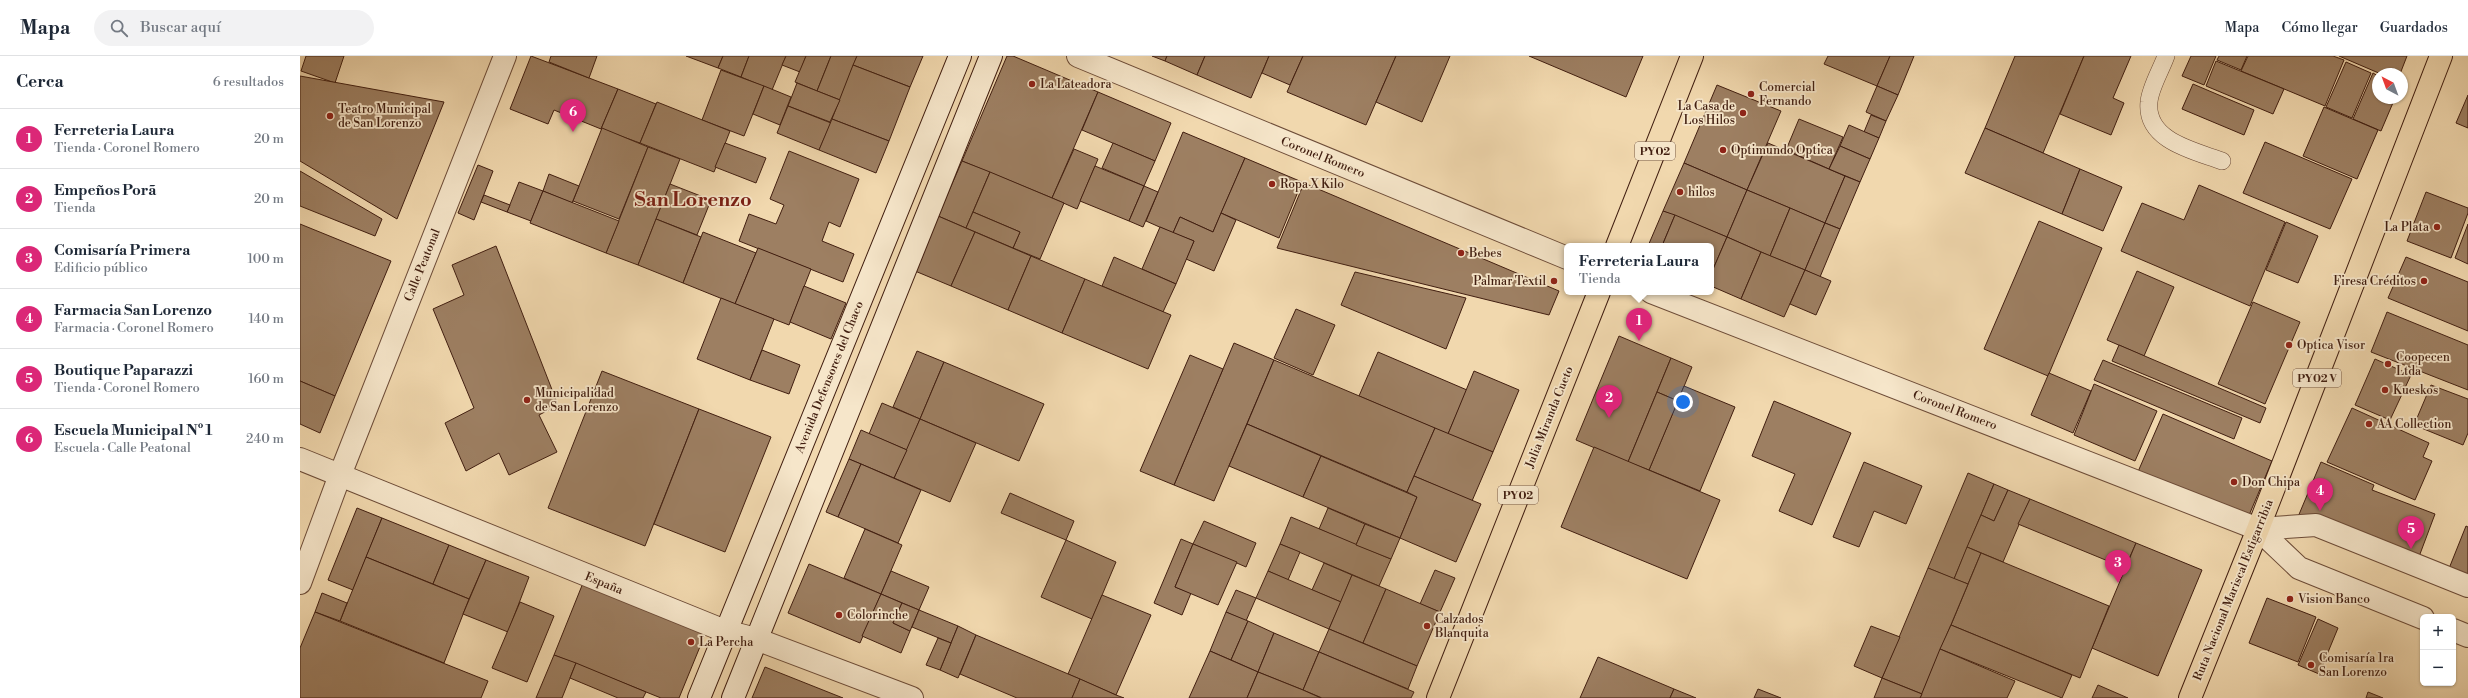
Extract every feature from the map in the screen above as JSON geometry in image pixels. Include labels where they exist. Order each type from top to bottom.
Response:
[{"type":"highway","name":"PY02","points":[[1618,243],[1692,56]]},
{"type":"highway","name":"Ruta Nacional Mariscal Estigarribia","points":[[2190,698],[2258,529],[2441,56]]},
{"type":"highway","name":"Julia Miranda Cueto","points":[[1438,698],[1598,295]]},
{"type":"street","name":"Calle Peatonal","points":[[340,475],[505,56]]},
{"type":"street","name":"Avenida Defensores del Chaco","points":[[699,698],[960,56]]},
{"type":"street","points":[[733,698],[992,56]]},
{"type":"street","name":"Coronel Romero","points":[[1078,56],[1564,257]]},
{"type":"street","name":"Coronel Romero","points":[[1659,295],[2258,529],[2299,568],[2420,617]]},
{"type":"street","name":"España","points":[[300,459],[725,631],[756,639],[912,698]]},
{"type":"street","points":[[300,583],[340,475]]},
{"type":"street","name":"Coronel Romero","points":[[2258,529],[2316,525],[2468,586]]},
{"type":"street","points":[[2456,631],[2468,636]]},
{"type":"lane","points":[[2166,56],[2149,102],[2150,119],[2159,132],[2178,145],[2222,161]]},
{"type":"building","points":[[306,56],[344,56],[335,83],[301,71]]},
{"type":"building","points":[[531,56],[618,89],[601,129],[554,110],[548,124],[510,109]]},
{"type":"building","points":[[551,56],[597,56],[589,78],[549,62]]},
{"type":"building","points":[[686,56],[723,56],[718,68]]},
{"type":"building","points":[[723,56],[749,56],[741,77],[718,68]]},
{"type":"building","points":[[749,56],[786,56],[772,90],[741,77]]},
{"type":"building","points":[[786,56],[806,56],[800,72],[782,65]]},
{"type":"building","points":[[806,56],[831,56],[817,91],[795,82]]},
{"type":"building","points":[[831,56],[857,56],[840,100],[817,91]]},
{"type":"building","points":[[857,56],[923,56],[910,87],[853,65]]},
{"type":"building","points":[[1007,56],[1013,56],[1098,92],[1052,198],[962,161]]},
{"type":"building","points":[[1152,56],[1167,56],[1165,61]]},
{"type":"building","points":[[1167,56],[1205,56],[1197,75],[1165,61]]},
{"type":"building","points":[[1205,56],[1269,56],[1251,98],[1197,75]]},
{"type":"building","points":[[1269,56],[1303,56],[1290,85],[1262,73]]},
{"type":"building","points":[[1303,56],[1396,56],[1366,125],[1287,92]]},
{"type":"building","points":[[1396,56],[1450,56],[1422,122],[1376,102]]},
{"type":"building","points":[[1529,56],[1643,56],[1626,97]]},
{"type":"building","points":[[1828,56],[1890,56],[1877,86],[1824,64]]},
{"type":"building","points":[[1890,56],[1914,56],[1898,95],[1877,86]]},
{"type":"building","points":[[2015,56],[2084,56],[2043,153],[1985,128]]},
{"type":"building","points":[[2084,56],[2131,56],[2113,98],[2124,103],[2111,135],[2060,114]]},
{"type":"building","points":[[2191,56],[2216,56],[2204,85],[2182,76]]},
{"type":"building","points":[[2219,56],[2247,56],[2241,70],[2217,60]]},
{"type":"building","points":[[2248,56],[2333,56],[2344,60],[2325,106],[2241,71]]},
{"type":"building","points":[[2339,56],[2407,56],[2402,68],[2372,68],[2372,70]]},
{"type":"building","points":[[2216,61],[2284,89],[2273,114],[2206,86]]},
{"type":"building","points":[[2346,62],[2371,73],[2352,118],[2326,107]]},
{"type":"building","points":[[853,65],[910,87],[889,141],[832,119]]},
{"type":"building","points":[[721,70],[764,86],[744,136],[702,120]]},
{"type":"building","points":[[2372,75],[2372,104],[2392,104],[2381,131],[2353,119]]},
{"type":"building","points":[[300,76],[444,102],[397,219],[300,161]]},
{"type":"building","points":[[797,83],[840,100],[830,122],[788,106]]},
{"type":"building","points":[[2193,84],[2254,110],[2244,135],[2182,109]]},
{"type":"building","points":[[1717,85],[1781,111],[1747,190],[1684,163]]},
{"type":"building","points":[[764,86],[791,97],[780,125],[753,114]]},
{"type":"building","points":[[1877,86],[1898,95],[1886,121],[1866,112]]},
{"type":"building","points":[[618,89],[656,104],[640,143],[601,129]]},
{"type":"building","points":[[1098,92],[1171,123],[1155,161],[1082,130]]},
{"type":"building","points":[[2468,95],[2468,128],[2456,123]]},
{"type":"building","points":[[657,102],[730,131],[714,172],[640,143]]},
{"type":"building","points":[[788,106],[831,123],[819,150],[777,133]]},
{"type":"building","points":[[2324,107],[2378,130],[2357,179],[2303,156]]},
{"type":"building","points":[[1871,115],[1886,121],[1879,138],[1864,132]]},
{"type":"building","points":[[832,119],[889,141],[876,173],[819,150]]},
{"type":"building","points":[[1799,119],[1843,137],[1829,169],[1786,150]]},
{"type":"building","points":[[1849,125],[1879,138],[1870,159],[1840,146]]},
{"type":"building","points":[[602,128],[648,147],[619,219],[573,201]]},
{"type":"building","points":[[1985,128],[2080,169],[2062,214],[1965,173]]},
{"type":"building","points":[[1183,132],[1245,158],[1213,232],[1180,217],[1173,233],[1146,221]]},
{"type":"building","points":[[2265,142],[2352,179],[2330,229],[2243,193]]},
{"type":"building","points":[[725,143],[766,158],[756,183],[715,167]]},
{"type":"building","points":[[1113,143],[1155,161],[1144,186],[1102,168]]},
{"type":"building","points":[[1768,143],[1845,176],[1825,223],[1747,190]]},
{"type":"building","points":[[1840,146],[1870,159],[1860,182],[1829,169]]},
{"type":"building","points":[[648,147],[680,159],[638,265],[606,253]]},
{"type":"building","points":[[1074,149],[1098,159],[1077,209],[1052,198]]},
{"type":"building","points":[[789,151],[859,179],[840,227],[829,222],[822,241],[854,254],[843,282],[739,241],[749,214],[776,224],[784,205],[770,199]]},
{"type":"building","points":[[1245,158],[1302,182],[1279,238],[1221,213]]},
{"type":"building","points":[[962,161],[990,172],[966,228],[938,216]]},
{"type":"building","points":[[1684,163],[1747,190],[1727,237],[1663,211]]},
{"type":"building","points":[[478,165],[493,171],[474,220],[458,213]]},
{"type":"building","points":[[1095,166],[1144,186],[1129,221],[1080,201]]},
{"type":"building","points":[[2080,169],[2122,187],[2103,231],[2062,214]]},
{"type":"building","points":[[300,171],[382,219],[375,236],[300,206]]},
{"type":"building","points":[[990,172],[1064,203],[1040,259],[1013,248],[1020,232],[973,212]]},
{"type":"building","points":[[549,174],[579,186],[572,203],[543,191]]},
{"type":"building","points":[[1845,176],[1860,182],[1840,229],[1825,223]]},
{"type":"building","points":[[519,182],[543,191],[531,221],[507,212]]},
{"type":"building","points":[[1304,183],[1559,291],[1549,315],[1277,248]]},
{"type":"building","points":[[670,184],[711,200],[697,235],[656,219]]},
{"type":"building","points":[[2199,185],[2285,222],[2250,306],[2121,251],[2142,203],[2184,220]]},
{"type":"building","points":[[1144,186],[1158,192],[1143,227],[1129,221]]},
{"type":"building","points":[[1747,190],[1790,208],[1770,256],[1727,237]]},
{"type":"building","points":[[543,191],[619,221],[606,253],[530,223]]},
{"type":"building","name":"La Plata","points":[[2426,192],[2468,208],[2468,213],[2451,258],[2407,241]]},
{"type":"building","points":[[484,195],[510,205],[507,212],[481,202]]},
{"type":"building","points":[[1790,208],[1825,223],[1805,270],[1770,256]]},
{"type":"building","points":[[1663,211],[1675,215],[1663,243],[1649,243]]},
{"type":"building","points":[[973,212],[1020,232],[1013,248],[966,228]]},
{"type":"building","points":[[1221,213],[1236,220],[1214,271],[1186,259],[1194,241],[1173,233],[1180,217],[1213,232]]},
{"type":"building","points":[[1675,215],[1727,237],[1714,267],[1714,243],[1663,243]]},
{"type":"building","points":[[938,216],[975,232],[951,286],[915,271]]},
{"type":"building","points":[[656,219],[701,237],[683,283],[638,265]]},
{"type":"building","points":[[2039,221],[2102,248],[2048,376],[1984,349]]},
{"type":"building","points":[[2286,222],[2318,236],[2298,283],[2266,270]]},
{"type":"building","points":[[1825,223],[1840,229],[1820,277],[1805,270]]},
{"type":"building","points":[[300,224],[391,261],[335,396],[300,381]]},
{"type":"building","points":[[2468,224],[2468,264],[2455,258]]},
{"type":"building","points":[[1160,227],[1194,241],[1176,284],[1142,269]]},
{"type":"building","points":[[703,232],[756,253],[735,304],[683,283]]},
{"type":"building","points":[[975,232],[1031,256],[1008,310],[951,286]]},
{"type":"building","points":[[1727,237],[1761,252],[1741,299],[1714,287],[1714,267]]},
{"type":"building","points":[[496,246],[558,405],[539,415],[557,452],[509,475],[499,453],[466,471],[445,423],[474,408],[433,309],[464,295],[452,265]]},
{"type":"building","points":[[758,248],[811,269],[789,325],[735,304]]},
{"type":"building","points":[[1761,252],[1805,270],[1784,317],[1741,299]]},
{"type":"building","points":[[1031,256],[1085,279],[1062,333],[1008,310]]},
{"type":"building","points":[[1114,257],[1176,284],[1163,312],[1102,286]]},
{"type":"building","points":[[2406,257],[2468,282],[2468,331],[2388,298]]},
{"type":"building","points":[[1805,270],[1831,281],[1816,315],[1790,304]]},
{"type":"building","points":[[2137,271],[2174,287],[2144,356],[2107,340]]},
{"type":"building","points":[[1355,272],[1466,298],[1446,349],[1341,305]]},
{"type":"building","points":[[1085,279],[1171,315],[1148,369],[1062,333]]},
{"type":"building","points":[[804,286],[846,303],[831,339],[790,322]]},
{"type":"building","points":[[721,298],[774,319],[750,380],[697,359]]},
{"type":"building","points":[[2253,302],[2300,322],[2265,404],[2218,384]]},
{"type":"building","points":[[1296,309],[1335,325],[1313,375],[1274,358]]},
{"type":"building","points":[[2387,312],[2468,345],[2468,390],[2371,352]]},
{"type":"building","points":[[1619,336],[1671,358],[1628,462],[1576,440]]},
{"type":"building","points":[[1234,343],[1274,360],[1214,501],[1174,485]]},
{"type":"building","points":[[2119,345],[2266,408],[2260,423],[2112,361]]},
{"type":"building","points":[[762,350],[800,365],[789,394],[750,380]]},
{"type":"building","points":[[917,351],[944,362],[920,419],[893,407]]},
{"type":"building","points":[[1378,352],[1467,390],[1448,434],[1359,396]]},
{"type":"building","points":[[1190,355],[1223,369],[1174,485],[1140,471]]},
{"type":"building","points":[[1671,358],[1692,367],[1678,401],[1657,392]]},
{"type":"building","points":[[2375,359],[2411,375],[2390,420],[2355,405]]},
{"type":"building","points":[[1274,360],[1435,428],[1407,492],[1247,424]]},
{"type":"building","points":[[2103,360],[2242,418],[2234,439],[2094,380]]},
{"type":"building","points":[[944,362],[1044,404],[1019,461],[920,419]]},
{"type":"building","points":[[602,371],[699,409],[645,546],[548,508]]},
{"type":"building","points":[[1474,371],[1519,390],[1493,452],[1448,434]]},
{"type":"building","points":[[2049,373],[2091,391],[2073,433],[2031,415]]},
{"type":"building","points":[[300,381],[335,396],[320,433],[300,424]]},
{"type":"building","points":[[2094,384],[2157,411],[2135,461],[2074,435]]},
{"type":"building","points":[[2431,385],[2468,399],[2468,433],[2463,445],[2414,425]]},
{"type":"building","points":[[1684,386],[1735,407],[1700,491],[1649,470]]},
{"type":"building","points":[[1657,392],[1678,401],[1649,470],[1628,462]]},
{"type":"building","points":[[1774,401],[1851,433],[1812,525],[1779,511],[1795,474],[1752,456]]},
{"type":"building","points":[[882,403],[920,419],[907,450],[869,434]]},
{"type":"building","points":[[2352,408],[2429,443],[2423,457],[2432,461],[2415,500],[2327,462]]},
{"type":"building","points":[[699,409],[771,437],[725,552],[654,524]]},
{"type":"building","points":[[2163,414],[2272,461],[2247,520],[2137,474]]},
{"type":"building","points":[[920,419],[976,443],[950,502],[894,478]]},
{"type":"building","points":[[1247,424],[1321,456],[1303,497],[1229,466]]},
{"type":"building","points":[[1435,428],[1493,452],[1472,501],[1414,476]]},
{"type":"building","points":[[861,430],[907,450],[894,478],[849,459]]},
{"type":"building","points":[[1594,447],[1720,500],[1687,579],[1561,527]]},
{"type":"building","points":[[1321,456],[1417,497],[1400,538],[1303,497]]},
{"type":"building","points":[[849,459],[861,464],[838,517],[826,512]]},
{"type":"building","points":[[1864,462],[1922,486],[1906,524],[1874,511],[1859,547],[1833,537]]},
{"type":"building","points":[[2321,462],[2374,485],[2372,490],[2435,514],[2414,570],[2295,524]]},
{"type":"building","points":[[861,464],[921,490],[898,543],[838,517]]},
{"type":"building","points":[[1968,473],[1994,484],[1954,579],[1928,568]]},
{"type":"building","points":[[1414,476],[1481,504],[1456,562],[1400,538],[1417,497],[1407,492]]},
{"type":"building","points":[[1994,484],[2008,490],[1994,521],[1981,515]]},
{"type":"building","points":[[2008,490],[2030,499],[2003,562],[1967,547],[1981,515],[1994,521]]},
{"type":"building","points":[[1010,493],[1074,521],[1066,540],[1001,513]]},
{"type":"building","points":[[2030,499],[2136,543],[2125,568],[2018,524]]},
{"type":"building","points":[[357,508],[382,518],[353,590],[328,580]]},
{"type":"building","points":[[1328,508],[1365,524],[1356,545],[1319,529]]},
{"type":"building","points":[[1291,517],[1391,559],[1379,586],[1280,544]]},
{"type":"building","points":[[382,518],[449,545],[433,584],[366,557]]},
{"type":"building","points":[[1204,521],[1256,543],[1246,567],[1193,544]]},
{"type":"building","points":[[1365,524],[1400,538],[1391,559],[1356,545]]},
{"type":"building","points":[[2466,526],[2468,527],[2468,579],[2448,571]]},
{"type":"building","points":[[865,529],[902,545],[881,594],[844,578]]},
{"type":"building","points":[[1181,539],[1193,544],[1175,587],[1191,593],[1182,615],[1154,603]]},
{"type":"building","points":[[1066,540],[1116,562],[1092,619],[1041,597]]},
{"type":"building","points":[[2136,543],[2202,570],[2158,676],[2092,648]]},
{"type":"building","points":[[1193,544],[1237,562],[1218,605],[1175,587]]},
{"type":"building","points":[[1280,544],[1300,552],[1288,580],[1268,571]]},
{"type":"building","points":[[449,545],[486,560],[469,599],[433,584]]},
{"type":"building","points":[[1967,547],[1981,553],[1968,584],[1954,579]]},
{"type":"building","points":[[1981,553],[2109,606],[2080,678],[1951,625]]},
{"type":"building","points":[[366,557],[469,599],[444,663],[340,621]]},
{"type":"building","points":[[486,560],[529,577],[508,632],[463,614]]},
{"type":"building","points":[[1324,563],[1352,575],[1341,602],[1312,590]]},
{"type":"building","points":[[809,564],[881,594],[860,643],[788,613]]},
{"type":"building","points":[[1928,568],[1968,584],[1922,694],[1882,678]]},
{"type":"building","points":[[1435,570],[1455,578],[1440,612],[1420,604]]},
{"type":"building","points":[[891,571],[929,587],[919,610],[881,594]]},
{"type":"building","points":[[1268,571],[1341,602],[1329,629],[1256,598]]},
{"type":"building","points":[[1352,575],[1386,589],[1363,643],[1329,629]]},
{"type":"building","points":[[583,583],[706,632],[679,698],[661,698],[554,655]]},
{"type":"building","points":[[1386,589],[1440,612],[1417,666],[1363,643]]},
{"type":"building","points":[[1236,590],[1256,598],[1246,621],[1226,612]]},
{"type":"building","points":[[322,593],[347,603],[340,621],[315,612]]},
{"type":"building","points":[[881,594],[902,603],[893,623],[910,631],[901,653],[862,636]]},
{"type":"building","points":[[1102,595],[1151,615],[1116,695],[1068,674]]},
{"type":"building","points":[[2267,598],[2316,617],[2298,662],[2249,643]]},
{"type":"building","points":[[520,602],[554,616],[527,682],[492,668]]},
{"type":"building","points":[[902,603],[919,610],[910,631],[893,623]]},
{"type":"building","points":[[919,610],[958,626],[951,643],[912,627]]},
{"type":"building","points":[[315,612],[488,681],[481,698],[300,698],[300,648]]},
{"type":"building","points":[[1226,612],[1248,621],[1231,660],[1210,651]]},
{"type":"building","points":[[2318,619],[2338,628],[2319,674],[2298,665]]},
{"type":"building","points":[[1248,621],[1274,633],[1258,672],[1231,660]]},
{"type":"building","points":[[1951,625],[2072,675],[2062,698],[1940,649]]},
{"type":"building","points":[[958,626],[976,635],[958,678],[940,670]]},
{"type":"building","points":[[1871,626],[1900,637],[1882,678],[1854,666]]},
{"type":"building","points":[[1329,629],[1417,666],[1408,689],[1319,652]]},
{"type":"building","points":[[1274,633],[1319,652],[1303,690],[1258,672]]},
{"type":"building","points":[[976,635],[1080,679],[1072,698],[1017,698],[960,674]]},
{"type":"building","points":[[938,638],[951,643],[940,670],[926,665]]},
{"type":"building","points":[[1940,649],[2015,681],[2007,698],[1920,698]]},
{"type":"building","points":[[1210,651],[1258,672],[1247,698],[1189,698]]},
{"type":"building","points":[[1319,652],[1414,692],[1411,698],[1322,698],[1303,690]]},
{"type":"building","points":[[554,655],[576,663],[562,698],[536,698]]},
{"type":"building","points":[[1598,657],[1674,689],[1670,698],[1580,698]]},
{"type":"building","points":[[576,663],[646,692],[643,698],[618,698],[570,678]]},
{"type":"building","points":[[765,667],[843,698],[752,698]]},
{"type":"building","points":[[1258,672],[1303,690],[1321,698],[1247,698]]},
{"type":"building","points":[[1882,678],[1922,694],[1920,698],[1874,698]]},
{"type":"building","points":[[1080,679],[1116,695],[1124,698],[1072,698]]},
{"type":"building","points":[[2098,685],[2128,698],[2092,698]]},
{"type":"building","points":[[1674,689],[1696,698],[1670,698]]},
{"type":"building","points":[[1758,689],[1781,698],[1754,698]]},
{"type":"building","points":[[2368,692],[2383,698],[2366,698]]},
{"type":"place","name":"La Lateadora","points":[[1032,84]]},
{"type":"place","name":"Comercial Fernando","points":[[1751,94]]},
{"type":"place","name":"La Casa de Los Hilos","points":[[1743,113]]},
{"type":"place","name":"Teatro Municipal de San Lorenzo","points":[[330,116]]},
{"type":"place","name":"Escuela Municipal Nº 1","points":[[573,132]]},
{"type":"place","name":"Optimundo Optica","points":[[1723,150]]},
{"type":"place","name":"Ropa X Kilo","points":[[1272,184]]},
{"type":"place","name":"hilos","points":[[1680,192]]},
{"type":"place","name":"La Plata","points":[[2437,227]]},
{"type":"place","name":"Bebes","points":[[1461,253]]},
{"type":"place","name":"Palmar Textil","points":[[1554,281]]},
{"type":"place","name":"Firesa Créditos","points":[[2424,281]]},
{"type":"place","name":"Ferreteria Laura","points":[[1639,341]]},
{"type":"place","name":"Optica Visor","points":[[2289,345]]},
{"type":"place","name":"Coopecen Ltda","points":[[2388,364]]},
{"type":"place","name":"Kueskos","points":[[2385,390]]},
{"type":"place","name":"Municipalidad de San Lorenzo","points":[[527,400]]},
{"type":"place","name":"Empeños Porã","points":[[1609,418]]},
{"type":"place","name":"AA Collection","points":[[2369,424]]},
{"type":"place","name":"Don Chipa","points":[[2234,482]]},
{"type":"place","name":"Farmacia San Lorenzo","points":[[2320,511]]},
{"type":"place","name":"Boutique Paparazzi","points":[[2411,549]]},
{"type":"place","name":"Comisaría Primera","points":[[2118,583]]},
{"type":"place","name":"Vision Banco","points":[[2290,599]]},
{"type":"place","name":"Colorinche","points":[[839,615]]},
{"type":"place","name":"Calzados Blanquita","points":[[1427,626]]},
{"type":"place","name":"La Percha","points":[[691,642]]},
{"type":"place","name":"Comisaría 1ra San Lorenzo","points":[[2311,665]]},
{"type":"district","name":"San Lorenzo","points":[[693,199]]}]
